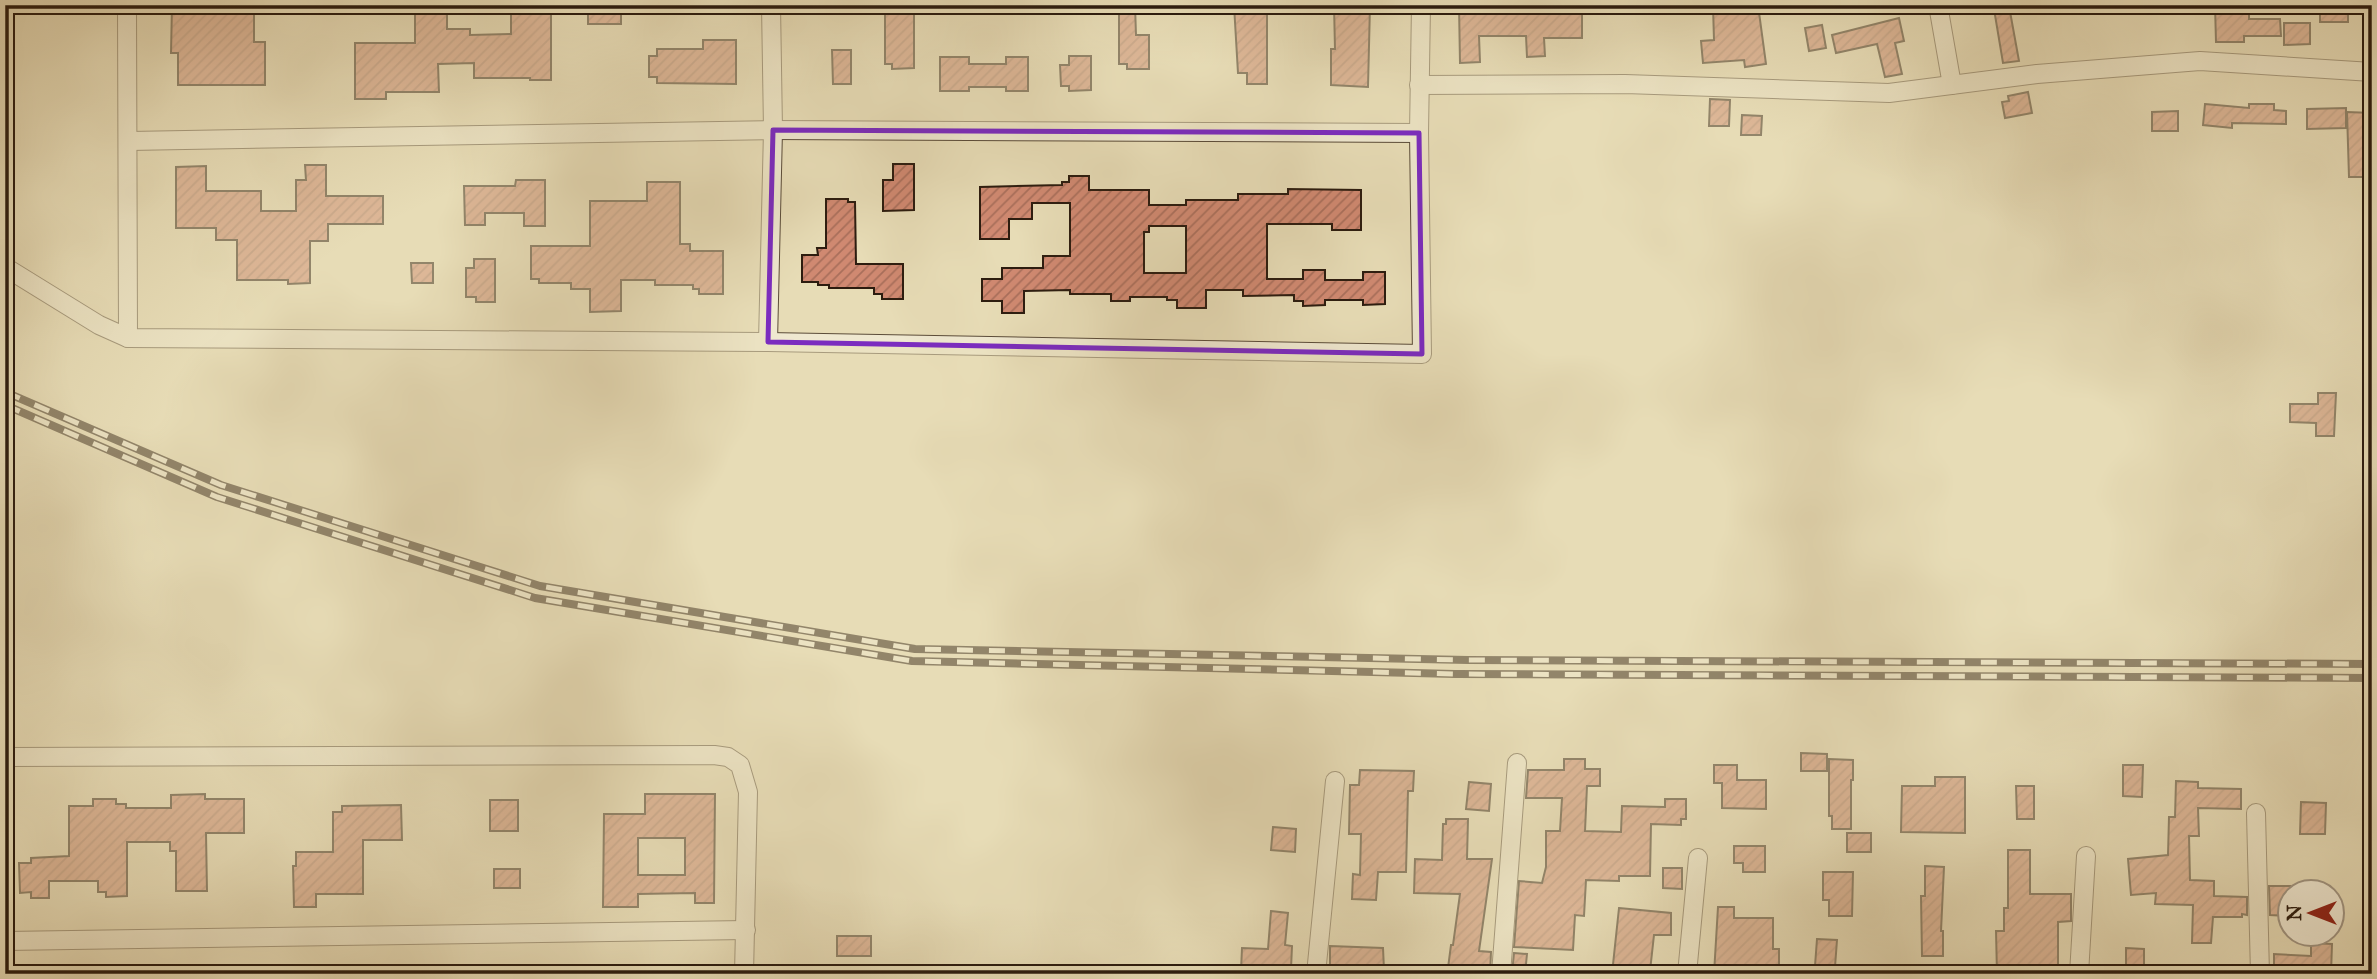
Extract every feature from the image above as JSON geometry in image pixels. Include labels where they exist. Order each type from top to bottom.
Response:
[{"type":"street","points":[[127,5],[128,338]]},
{"type":"street","points":[[768,342],[773,130],[771,5]]},
{"type":"street","points":[[5,267],[99,325],[128,338],[768,342],[1422,354],[1419,133],[1421,5]]},
{"type":"street","points":[[1938,5],[1952,85]]},
{"type":"street","points":[[1419,85],[1625,84],[1889,93],[2037,74],[2200,61],[2372,72]]},
{"type":"street","points":[[129,141],[773,130],[1419,133]]},
{"type":"street","points":[[5,757],[728,757],[740,765],[748,792],[744,974]]},
{"type":"street","points":[[1500,974],[1517,763]]},
{"type":"street","points":[[1316,974],[1335,781]]},
{"type":"street","points":[[2256,813],[2260,974]]},
{"type":"street","points":[[2078,974],[2086,856]]},
{"type":"street","points":[[1687,974],[1698,858]]},
{"type":"street","points":[[5,941],[746,930]]},
{"type":"highlighted area","points":[[773,130],[1419,133],[1422,354],[768,342]]},
{"type":"building","points":[[172,5],[254,5],[254,42],[265,42],[265,85],[178,85],[178,53],[171,53]]},
{"type":"building","points":[[415,5],[447,5],[447,29],[470,29],[470,35],[511,34],[511,5],[551,5],[551,80],[474,78],[474,63],[438,64],[439,92],[386,92],[386,99],[355,99],[355,43],[415,43]]},
{"type":"building","points":[[588,5],[621,5],[621,24],[588,24]]},
{"type":"building","points":[[885,5],[914,5],[914,68],[892,69],[892,64],[885,64]]},
{"type":"building","points":[[1119,5],[1135,5],[1136,35],[1149,35],[1149,69],[1127,69],[1127,64],[1119,64]]},
{"type":"building","points":[[1234,5],[1267,5],[1267,84],[1247,84],[1247,73],[1238,73]]},
{"type":"building","points":[[1334,5],[1370,5],[1368,87],[1331,85],[1331,49],[1335,49]]},
{"type":"building","points":[[1459,5],[1582,5],[1582,38],[1544,38],[1545,56],[1527,57],[1526,36],[1479,36],[1480,62],[1460,63]]},
{"type":"building","points":[[1758,5],[1766,64],[1745,67],[1744,60],[1703,63],[1701,41],[1714,40],[1713,6]]},
{"type":"building","points":[[2215,5],[2249,5],[2249,19],[2280,19],[2281,36],[2244,36],[2244,42],[2216,42]]},
{"type":"building","points":[[2320,5],[2348,5],[2348,22],[2320,22]]},
{"type":"building","points":[[2009,6],[2019,61],[2003,63],[1994,9]]},
{"type":"building","points":[[1899,18],[1904,41],[1895,43],[1902,74],[1885,77],[1877,44],[1836,53],[1832,35]]},
{"type":"building","points":[[2284,23],[2310,23],[2310,44],[2284,45]]},
{"type":"building","points":[[1822,25],[1826,48],[1809,51],[1805,28]]},
{"type":"building","points":[[703,40],[736,40],[736,84],[657,83],[657,77],[649,77],[649,56],[657,56],[657,49],[703,49]]},
{"type":"building","points":[[832,50],[851,50],[851,84],[833,84]]},
{"type":"building","points":[[1069,56],[1091,56],[1091,90],[1069,91],[1069,86],[1061,86],[1060,65],[1069,65]]},
{"type":"building","points":[[940,57],[969,57],[969,64],[1006,64],[1006,57],[1028,57],[1028,91],[1006,91],[1006,87],[969,87],[969,91],[940,91]]},
{"type":"building","points":[[2028,92],[2032,113],[2005,118],[2002,102],[2009,101],[2008,96]]},
{"type":"building","points":[[1710,99],[1730,100],[1729,126],[1709,126]]},
{"type":"building","points":[[2205,104],[2249,108],[2249,104],[2274,104],[2274,110],[2286,111],[2286,124],[2232,123],[2232,128],[2203,125]]},
{"type":"building","points":[[2346,108],[2346,128],[2307,129],[2307,109]]},
{"type":"building","points":[[2178,111],[2178,131],[2152,131],[2152,112]]},
{"type":"building","points":[[2347,112],[2372,113],[2372,129],[2365,129],[2365,177],[2349,177]]},
{"type":"building","points":[[1742,115],[1762,116],[1761,135],[1741,135]]},
{"type":"building","points":[[893,164],[914,164],[914,210],[883,211],[883,180],[893,180]]},
{"type":"building","points":[[305,165],[326,165],[326,196],[383,196],[383,224],[328,224],[328,241],[310,241],[310,283],[237,280],[237,240],[216,240],[216,228],[176,228],[176,167],[206,166],[206,191],[261,191],[261,211],[296,211],[296,180],[306,180]]},
{"type":"building","points":[[1069,176],[1089,176],[1089,190],[1149,190],[1149,205],[1186,205],[1186,200],[1238,200],[1238,194],[1288,194],[1288,189],[1361,190],[1361,230],[1332,230],[1332,224],[1267,224],[1267,279],[1303,279],[1303,270],[1325,270],[1325,280],[1363,280],[1363,272],[1385,272],[1385,304],[1363,305],[1363,300],[1325,300],[1325,305],[1303,306],[1303,301],[1294,301],[1294,295],[1243,296],[1243,290],[1206,290],[1206,308],[1177,308],[1177,300],[1167,300],[1167,297],[1130,297],[1130,301],[1111,301],[1111,294],[1070,294],[1070,290],[1024,291],[1024,313],[1002,313],[1002,301],[982,301],[982,279],[1002,279],[1002,268],[1043,268],[1043,256],[1070,256],[1070,203],[1032,203],[1032,219],[1009,219],[1009,239],[980,239],[980,187],[1062,185],[1062,182],[1069,182]],"holes":[[[1149,226],[1186,226],[1186,273],[1144,273],[1144,232],[1149,232]]]},
{"type":"building","points":[[516,180],[545,180],[545,226],[524,226],[524,213],[485,213],[485,225],[465,225],[464,186],[515,186]]},
{"type":"building","points":[[647,182],[680,182],[680,244],[690,244],[690,251],[723,251],[723,294],[699,294],[699,289],[693,289],[693,285],[655,285],[655,280],[621,280],[621,311],[590,312],[590,289],[571,289],[571,283],[539,283],[539,279],[531,279],[531,246],[590,246],[590,201],[647,201]]},
{"type":"building","points":[[826,199],[848,199],[848,202],[855,202],[856,264],[903,264],[903,299],[882,299],[882,294],[874,294],[874,288],[829,288],[829,285],[818,285],[818,282],[802,282],[802,255],[818,255],[817,248],[826,248]]},
{"type":"building","points":[[474,259],[495,259],[495,302],[476,302],[476,297],[466,297],[466,268],[474,268]]},
{"type":"building","points":[[411,263],[433,263],[433,283],[412,283]]},
{"type":"building","points":[[2318,393],[2336,393],[2334,436],[2316,436],[2316,423],[2290,422],[2290,404],[2318,404]]},
{"type":"building","points":[[1801,753],[1827,754],[1827,771],[1801,771]]},
{"type":"building","points":[[1564,759],[1585,759],[1585,769],[1600,769],[1600,786],[1587,786],[1585,831],[1621,832],[1622,806],[1665,807],[1665,799],[1686,799],[1686,819],[1681,819],[1681,825],[1651,824],[1650,876],[1619,876],[1619,881],[1586,880],[1584,916],[1575,915],[1573,950],[1514,947],[1519,881],[1542,883],[1546,867],[1546,831],[1560,831],[1562,798],[1526,798],[1528,770],[1564,770]]},
{"type":"building","points":[[1829,759],[1853,760],[1851,829],[1832,829],[1832,816],[1829,816]]},
{"type":"building","points":[[1714,765],[1737,765],[1737,780],[1766,780],[1766,809],[1722,808],[1722,783],[1714,783]]},
{"type":"building","points":[[2123,765],[2143,765],[2142,797],[2123,796]]},
{"type":"building","points":[[1360,770],[1414,771],[1413,791],[1408,791],[1406,872],[1378,872],[1376,900],[1352,899],[1353,874],[1360,875],[1361,834],[1349,834],[1350,785],[1359,785]]},
{"type":"building","points":[[1935,777],[1965,777],[1965,833],[1901,832],[1902,786],[1935,786]]},
{"type":"building","points":[[2176,781],[2198,782],[2198,788],[2241,789],[2241,809],[2198,808],[2199,836],[2189,836],[2190,880],[2214,881],[2214,896],[2247,897],[2247,915],[2213,917],[2211,943],[2192,943],[2193,905],[2155,904],[2156,893],[2131,895],[2128,859],[2168,855],[2169,817],[2175,817]]},
{"type":"building","points":[[1469,782],[1491,784],[1489,811],[1466,809]]},
{"type":"building","points":[[2016,786],[2034,786],[2034,819],[2017,819]]},
{"type":"building","points":[[205,794],[205,799],[244,799],[244,833],[206,833],[207,891],[176,891],[176,851],[170,851],[170,842],[127,842],[127,896],[106,897],[106,892],[98,892],[98,881],[49,881],[49,898],[31,898],[31,892],[20,893],[19,863],[31,863],[31,858],[69,856],[69,806],[93,806],[93,799],[116,799],[116,804],[126,804],[126,808],[171,808],[171,795]]},
{"type":"building","points":[[645,794],[715,794],[714,903],[695,903],[695,893],[638,894],[638,907],[603,907],[604,814],[645,814]],"holes":[[[638,838],[685,838],[685,875],[638,875]]]},
{"type":"building","points":[[490,800],[518,800],[518,831],[490,831]]},
{"type":"building","points":[[2301,802],[2326,803],[2325,834],[2300,834]]},
{"type":"building","points":[[401,805],[402,840],[363,840],[363,894],[316,894],[316,907],[294,907],[293,866],[296,866],[296,852],[333,852],[333,812],[342,812],[342,806]]},
{"type":"building","points":[[1446,819],[1468,819],[1467,859],[1492,859],[1479,951],[1491,952],[1490,974],[1468,974],[1469,971],[1448,968],[1460,894],[1414,893],[1415,859],[1442,860],[1443,824],[1446,824]]},
{"type":"building","points":[[1273,827],[1296,829],[1295,852],[1271,850]]},
{"type":"building","points":[[1847,833],[1871,833],[1871,852],[1847,852]]},
{"type":"building","points":[[1734,846],[1765,846],[1765,872],[1743,872],[1743,863],[1734,863]]},
{"type":"building","points":[[2008,850],[2030,850],[2030,894],[2071,894],[2071,921],[2058,922],[2058,974],[1997,974],[1996,931],[2004,931],[2004,908],[2008,908]]},
{"type":"building","points":[[1925,866],[1944,867],[1941,931],[1943,956],[1922,956],[1921,896],[1925,896]]},
{"type":"building","points":[[1663,868],[1682,868],[1682,889],[1663,888]]},
{"type":"building","points":[[494,869],[520,869],[520,888],[494,888]]},
{"type":"building","points":[[1823,872],[1853,872],[1852,916],[1829,916],[1829,900],[1823,900]]},
{"type":"building","points":[[2269,886],[2276,886],[2276,915],[2270,915]]},
{"type":"building","points":[[1718,907],[1734,907],[1734,918],[1773,918],[1773,949],[1779,949],[1779,969],[1736,969],[1736,974],[1714,974]]},
{"type":"building","points":[[1619,908],[1671,913],[1671,935],[1654,935],[1650,971],[1643,970],[1643,974],[1612,974]]},
{"type":"building","points":[[1271,911],[1288,913],[1285,945],[1292,946],[1291,969],[1280,968],[1280,973],[1241,971],[1242,948],[1268,949]]},
{"type":"building","points":[[837,936],[871,936],[871,956],[837,956]]},
{"type":"building","points":[[1817,939],[1837,940],[1835,967],[1815,966]]},
{"type":"building","points":[[1330,946],[1383,948],[1384,970],[1362,970],[1362,966],[1330,966]]},
{"type":"building","points":[[2126,948],[2144,949],[2144,974],[2126,974]]},
{"type":"building","points":[[2311,948],[2332,948],[2331,974],[2274,974],[2274,954],[2311,956]]},
{"type":"building","points":[[1514,953],[1527,954],[1525,974],[1512,974]]},
{"type":"railway","points":[[5,392],[221,485],[540,586],[915,649],[1468,660],[2372,664]]},
{"type":"railway","points":[[5,405],[217,497],[535,598],[912,661],[1455,674],[2372,678]]}]
